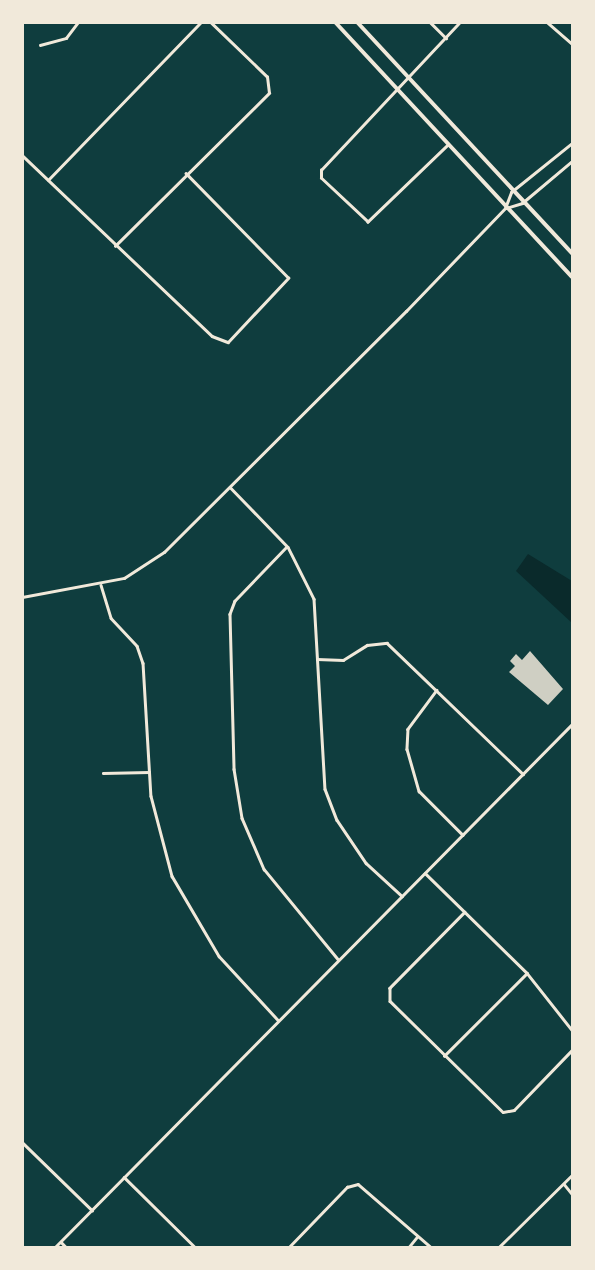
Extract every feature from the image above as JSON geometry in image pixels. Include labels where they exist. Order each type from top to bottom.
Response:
[{"type":"main road","points":[[335,22],[396,92],[448,144],[505,208],[572,277]]},
{"type":"main road","points":[[357,22],[522,203],[572,253]]},
{"type":"street","points":[[40,45],[66,38],[78,22]]},
{"type":"street","points":[[48,180],[201,22]]},
{"type":"street","points":[[115,246],[268,93],[270,85],[210,22]]},
{"type":"street","points":[[430,22],[446,38]]},
{"type":"street","points":[[448,144],[368,222],[363,221],[321,178],[321,170],[408,80],[460,22]]},
{"type":"street","points":[[547,22],[572,44]]},
{"type":"street","points":[[22,597],[101,585],[124,578],[164,552],[505,208],[512,192],[572,143]]},
{"type":"street","points":[[22,154],[115,246],[222,342],[228,342],[263,309],[288,278],[186,174]]},
{"type":"street","points":[[505,208],[522,203],[572,161]]},
{"type":"street","points":[[229,486],[288,547],[314,599],[325,789],[337,820],[366,863],[402,896]]},
{"type":"street","points":[[288,547],[235,601],[230,614],[234,769],[242,818],[264,869],[338,959]]},
{"type":"street","points":[[101,585],[111,618],[137,646],[143,663],[149,772],[160,842],[190,913],[219,956],[278,1020]]},
{"type":"street","points":[[318,659],[343,660],[379,640],[403,655],[523,774]]},
{"type":"street","points":[[437,690],[408,729],[407,749],[420,791],[463,835]]},
{"type":"street","points":[[54,1248],[572,724]]},
{"type":"street","points":[[103,773],[149,772]]},
{"type":"street","points":[[425,873],[527,973],[572,1030]]},
{"type":"street","points":[[465,912],[388,995],[498,1111],[507,1112],[572,1050]]},
{"type":"street","points":[[444,1056],[527,973]]},
{"type":"street","points":[[22,1142],[92,1210]]},
{"type":"street","points":[[498,1248],[572,1175]]},
{"type":"street","points":[[124,1177],[196,1248]]},
{"type":"street","points":[[564,1184],[572,1194]]},
{"type":"street","points":[[288,1248],[352,1185],[364,1186],[417,1237],[432,1248]]},
{"type":"street","points":[[408,1248],[417,1237]]},
{"type":"street","points":[[60,1242],[67,1248]]},
{"type":"water","points":[[528,554],[572,581],[572,623],[516,571]]},
{"type":"building","points":[[530,651],[563,689],[548,705],[509,672],[515,666],[510,661],[516,654],[522,660]]}]
